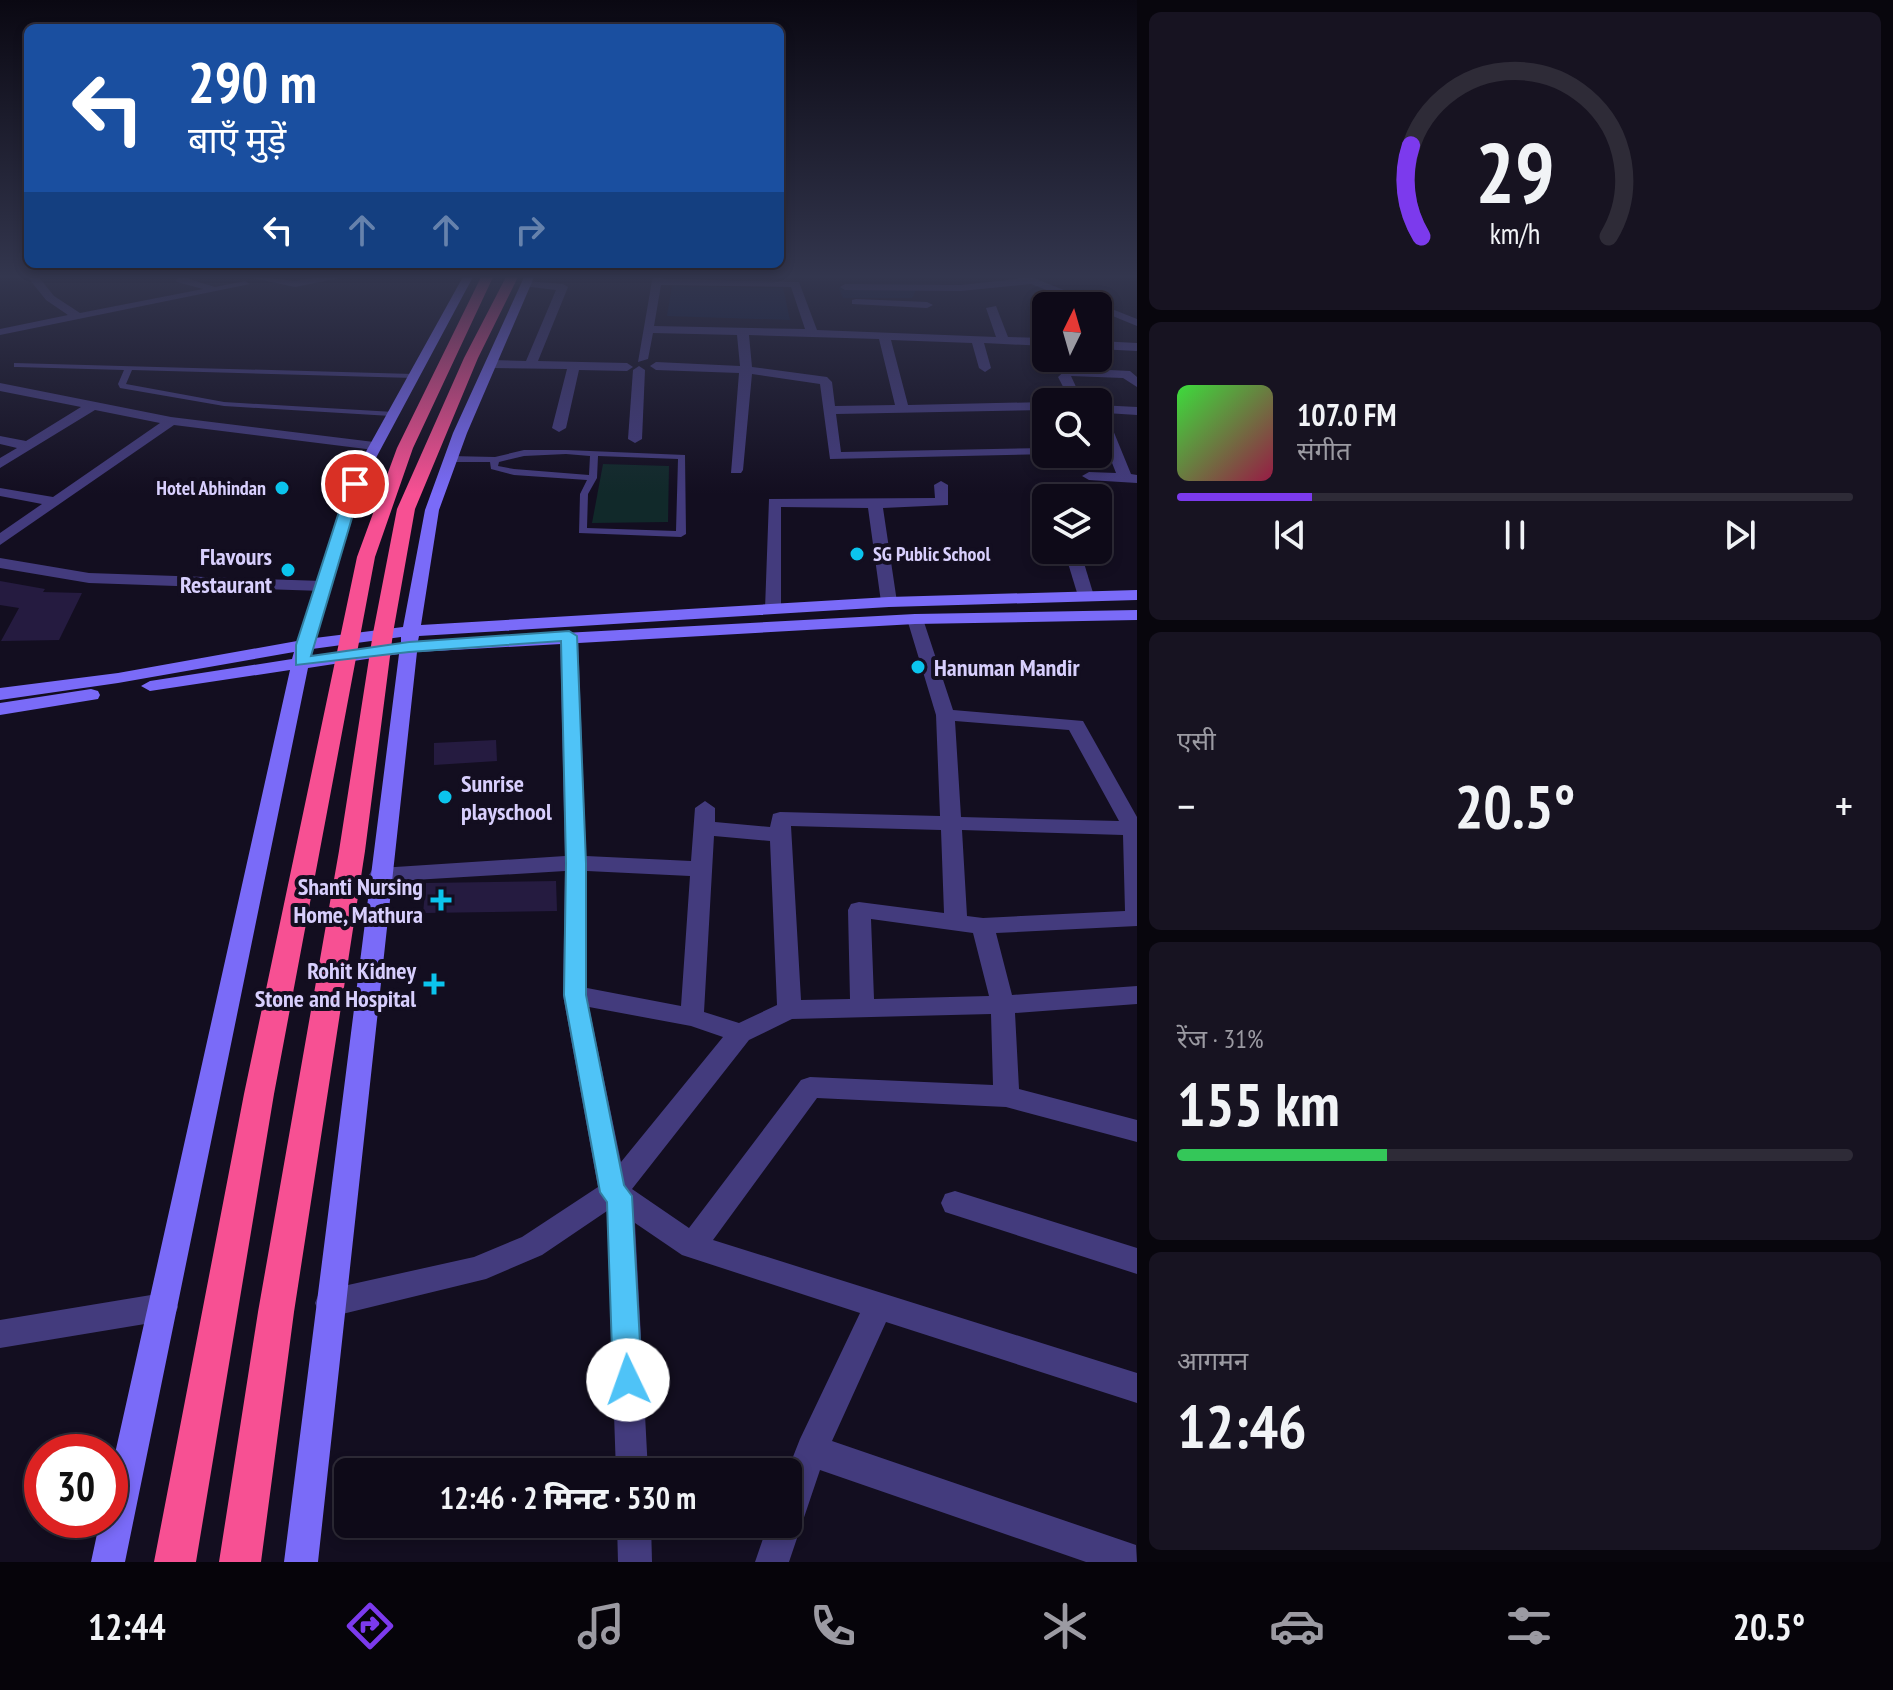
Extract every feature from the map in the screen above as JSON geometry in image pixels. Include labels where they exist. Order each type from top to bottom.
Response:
[{"type":"highway","points":[[175,1562],[217,1321],[366,557],[380,506],[402,452],[462,348]]},
{"type":"highway","points":[[240,1562],[276,1312],[352,851],[383,633],[406,509],[467,348]]},
{"type":"street","points":[[108,1562],[303,654],[355,484],[429,348]]},
{"type":"street","points":[[301,1562],[410,639],[432,510],[497,348]]},
{"type":"street","points":[[531,364],[538,348]]},
{"type":"street","points":[[635,439],[636,365],[642,348]]},
{"type":"street","points":[[736,470],[746,370],[744,348]]},
{"type":"street","points":[[888,348],[903,409]]},
{"type":"street","points":[[980,348],[985,368]]},
{"type":"street","points":[[491,364],[636,365],[653,361],[656,366],[746,370],[823,380],[826,382],[835,456],[1032,452]]},
{"type":"street","points":[[559,428],[574,365]]},
{"type":"street","points":[[1070,388],[1064,377],[1068,372],[1126,374],[1137,383]]},
{"type":"street","points":[[2,390],[171,421],[374,446]]},
{"type":"street","points":[[0,464],[92,406]]},
{"type":"street","points":[[829,410],[1032,406]]},
{"type":"street","points":[[1112,410],[1137,411]]},
{"type":"street","points":[[0,540],[171,421]]},
{"type":"street","points":[[1089,476],[1131,479],[1112,439]]},
{"type":"street","points":[[0,440],[29,446]]},
{"type":"street","points":[[773,609],[774,502],[943,502],[941,485]]},
{"type":"street","points":[[0,492],[52,501]]},
{"type":"street","points":[[875,504],[889,602]]},
{"type":"street","points":[[0,563],[89,578],[323,586]]},
{"type":"street","points":[[1076,564],[1086,596]]},
{"type":"street","points":[[0,694],[410,639],[773,609],[889,602],[1137,595]]},
{"type":"street","points":[[410,639],[569,636],[915,619],[1137,615]]},
{"type":"street","points":[[915,619],[945,715],[956,923]]},
{"type":"street","points":[[569,636],[576,863],[575,995],[616,1194],[631,1458]]},
{"type":"street","points":[[0,709],[303,654]]},
{"type":"street","points":[[862,1007],[859,910],[983,926],[1136,918],[1133,828],[1076,725],[945,715]]},
{"type":"street","points":[[692,1017],[704,818],[780,835]]},
{"type":"street","points":[[789,1010],[780,819],[1133,828]]},
{"type":"street","points":[[380,875],[576,863],[701,869]]},
{"type":"street","points":[[983,926],[1003,1005],[1006,1096]]},
{"type":"street","points":[[575,995],[692,1017],[740,1033]]},
{"type":"street","points":[[330,1303],[476,1270],[532,1246],[616,1194],[740,1033],[789,1010],[1003,1005],[1137,995]]},
{"type":"street","points":[[692,1246],[810,1087],[1006,1096],[1137,1131]]},
{"type":"street","points":[[616,1194],[692,1246],[1137,1388]]},
{"type":"street","points":[[955,1203],[1137,1261]]},
{"type":"street","points":[[802,1475],[879,1305]]},
{"type":"street","points":[[0,1334],[163,1307]]},
{"type":"street","points":[[811,1450],[1136,1562]]},
{"type":"street","points":[[634,1538],[635,1562]]},
{"type":"street","points":[[772,1562],[780,1538]]},
{"type":"lane","points":[[17,365],[413,376]]},
{"type":"lane","points":[[129,368],[123,386],[182,398],[250,407],[391,414]]},
{"type":"lane","points":[[450,459],[495,460],[524,453],[594,453],[682,457],[681,534],[582,531],[584,494],[593,478],[594,453]]},
{"type":"lane","points":[[495,460],[494,467],[514,472],[593,478]]},
{"type":"green space","points":[[603,464],[669,466],[668,522],[592,523]]},
{"type":"building","points":[[0,581],[45,589],[43,592],[82,593],[59,640],[1,641],[19,608],[0,605]]},
{"type":"building","points":[[496,740],[497,761],[434,765],[434,743]]},
{"type":"building","points":[[556,881],[557,911],[423,913],[426,883]]},
{"type":"place","name":"Hotel Abhindan","points":[[282,488]]},
{"type":"place","name":"SG Public School","points":[[857,554]]},
{"type":"place","name":"Flavours Restaurant","points":[[288,570]]},
{"type":"place","name":"Hanuman Mandir","points":[[918,667]]},
{"type":"place","name":"Sunrise playschool","points":[[445,797]]},
{"type":"place","name":"Shanti Nursing Home, Mathura","points":[[441,900]]},
{"type":"place","name":"Rohit Kidney Stone and Hospital","points":[[434,984]]},
{"type":"route","points":[[355,484],[304,645],[302,662],[409,647],[569,636],[576,863],[575,995],[613,1192],[620,1196],[628,1380]]}]
